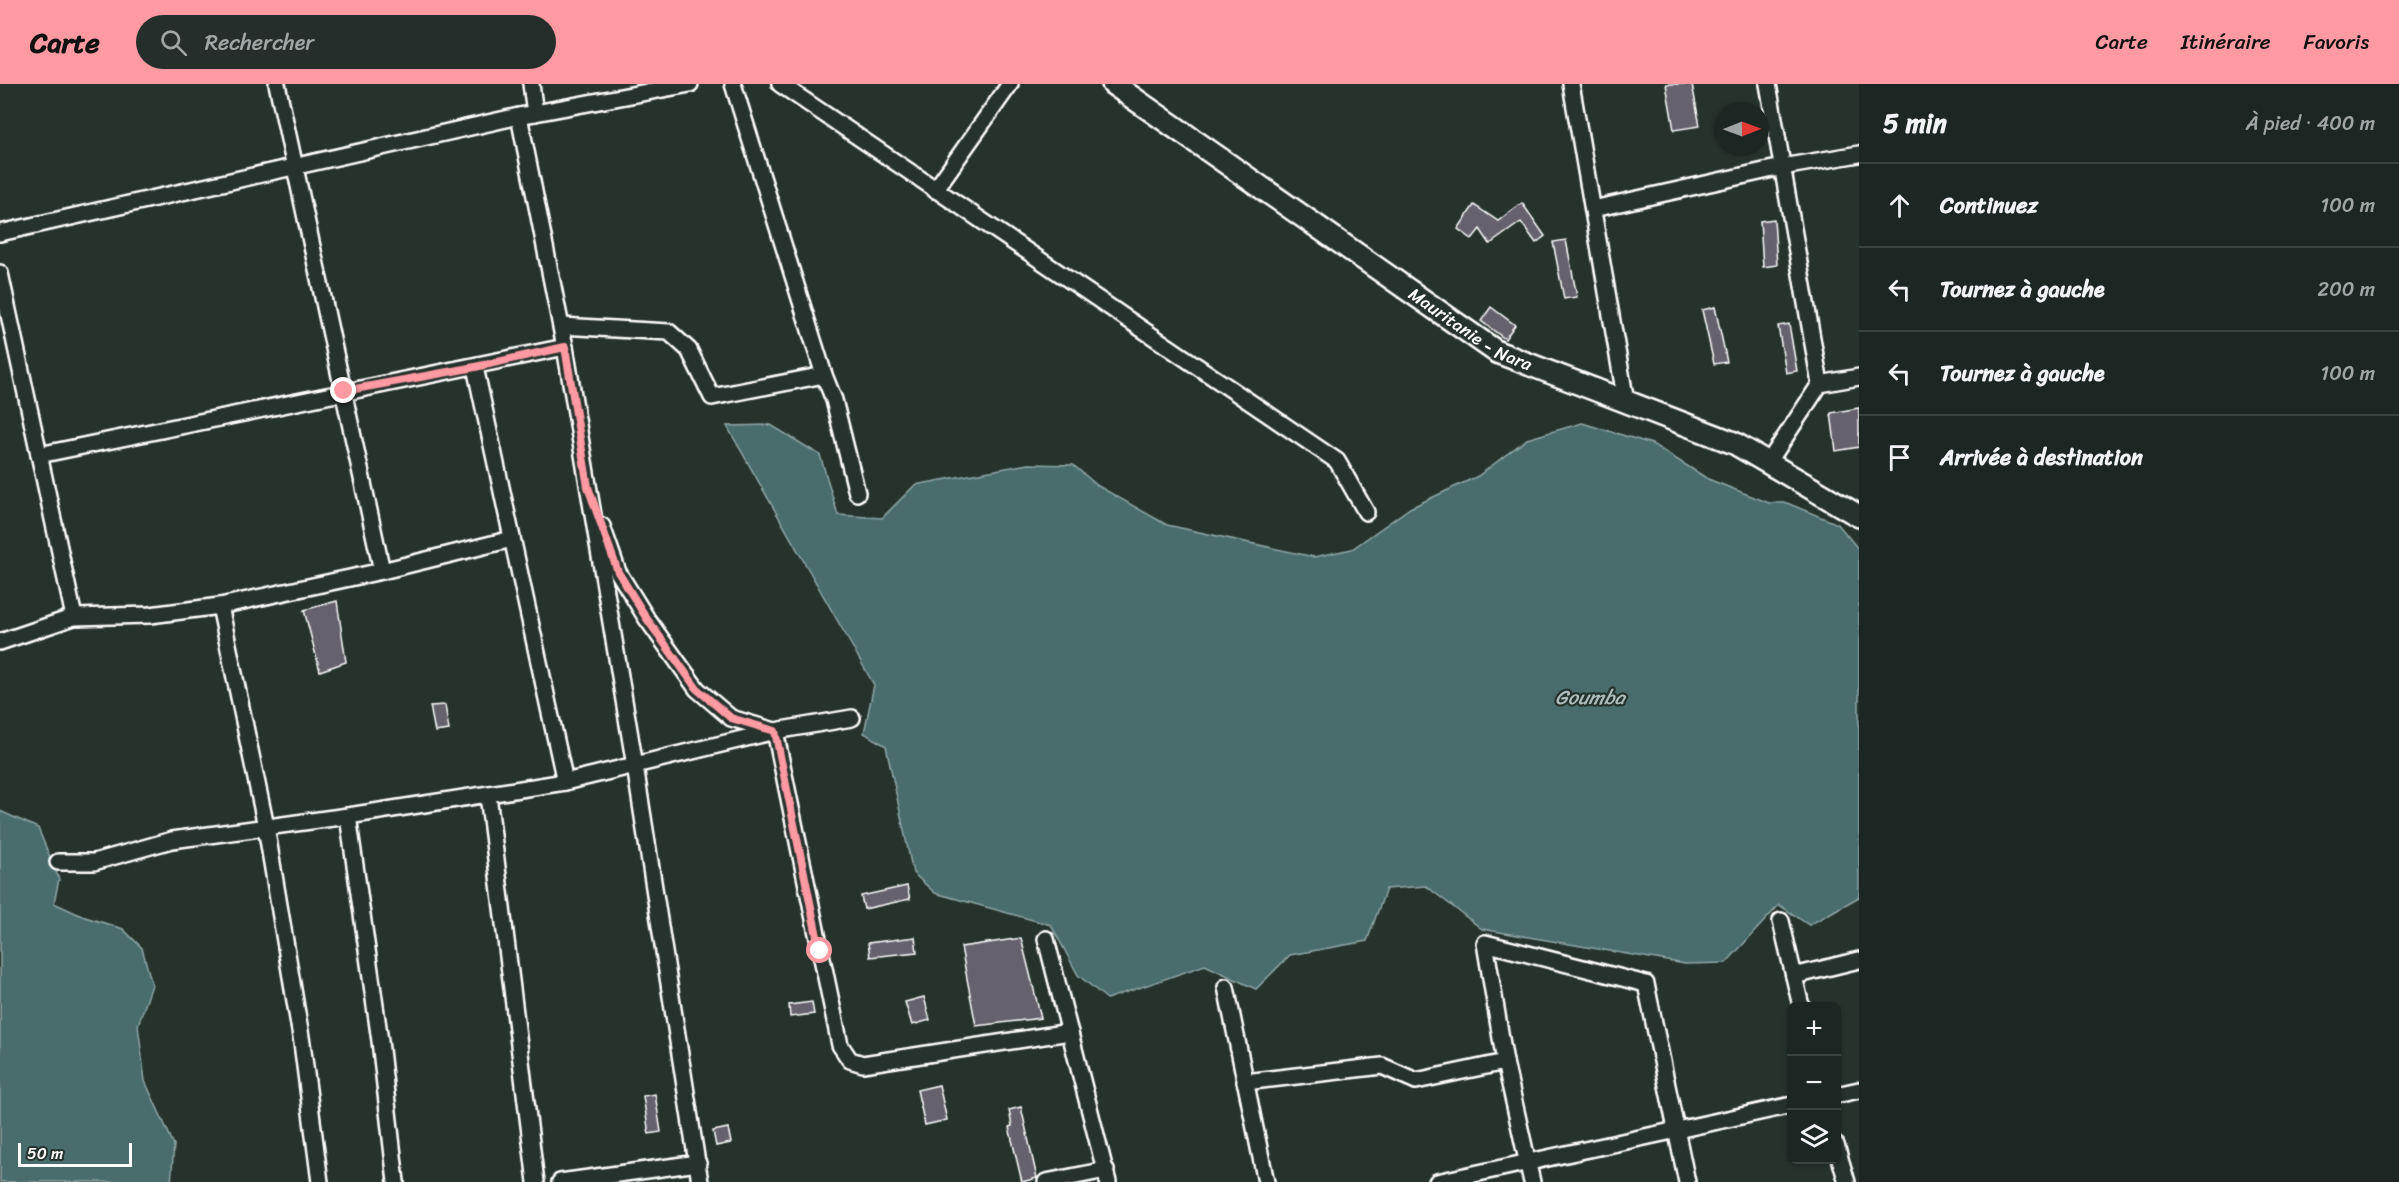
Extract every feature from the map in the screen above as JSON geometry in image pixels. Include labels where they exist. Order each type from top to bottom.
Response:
[{"type":"main road","name":"Mauritanie - Nara","points":[[1113,84],[1497,352],[1734,443],[1859,516]]},
{"type":"street","points":[[277,84],[382,571]]},
{"type":"street","points":[[531,84],[535,113]]},
{"type":"street","points":[[0,233],[519,116],[690,84]]},
{"type":"street","points":[[733,84],[824,375],[834,400],[857,493]]},
{"type":"street","points":[[780,84],[1337,461],[1366,512]]},
{"type":"street","points":[[935,190],[1010,84]]},
{"type":"street","points":[[1571,84],[1626,402]]},
{"type":"street","points":[[1768,84],[1820,384],[1768,463]]},
{"type":"street","points":[[519,116],[565,347],[635,766],[700,1182]]},
{"type":"street","points":[[1593,209],[1782,167],[1859,154]]},
{"type":"street","points":[[0,273],[74,616]]},
{"type":"street","points":[[561,326],[669,332],[688,350],[712,398],[824,375]]},
{"type":"street","points":[[39,455],[565,347]]},
{"type":"street","points":[[475,367],[565,782]]},
{"type":"street","points":[[1820,384],[1859,377]]},
{"type":"street","points":[[588,487],[618,572],[647,619],[697,689],[731,718],[775,731]]},
{"type":"street","points":[[0,642],[74,616],[150,615],[220,606],[382,571],[512,538]]},
{"type":"street","points":[[220,606],[266,827],[302,1043],[320,1182]]},
{"type":"street","points":[[58,862],[94,862],[172,840],[348,816],[565,782],[775,731],[852,718]]},
{"type":"street","points":[[775,731],[840,1045],[850,1060],[863,1064],[1070,1032]]},
{"type":"street","points":[[488,795],[536,1182]]},
{"type":"street","points":[[348,816],[380,1041],[396,1182]]},
{"type":"street","points":[[1781,921],[1800,1002]]},
{"type":"street","points":[[1046,939],[1107,1176],[1046,1182]]},
{"type":"street","points":[[1532,1182],[1505,1062],[1485,943],[1646,984],[1687,1182]]},
{"type":"street","points":[[1794,976],[1859,960]]},
{"type":"street","points":[[1226,987],[1266,1182]]},
{"type":"street","points":[[1245,1082],[1382,1066],[1416,1081],[1505,1062]]},
{"type":"street","points":[[1841,1094],[1859,1090]]},
{"type":"street","points":[[1437,1182],[1787,1106]]},
{"type":"street","points":[[1841,1162],[1847,1182]]},
{"type":"street","points":[[560,1182],[698,1163]]},
{"type":"water","name":"Goumba","points":[[1582,423],[1652,444],[1708,479],[1769,503],[1787,503],[1838,524],[1859,550],[1859,897],[1809,925],[1779,905],[1726,963],[1685,964],[1482,929],[1426,886],[1386,889],[1367,941],[1290,955],[1256,989],[1205,965],[1107,999],[1078,975],[1051,925],[935,893],[913,873],[886,746],[864,733],[874,685],[727,426],[771,425],[820,455],[838,515],[882,518],[915,485],[1028,464],[1073,465],[1098,486],[1167,525],[1314,557],[1352,549],[1410,508],[1478,476],[1527,439]]},
{"type":"water","points":[[0,811],[38,828],[59,879],[54,903],[82,916],[123,929],[142,948],[152,985],[138,1025],[145,1081],[174,1145],[171,1182],[0,1182]]},
{"type":"building","points":[[1666,84],[1692,84],[1700,126],[1674,130]]},
{"type":"building","points":[[1522,203],[1545,236],[1536,243],[1521,222],[1490,244],[1480,229],[1472,239],[1458,229],[1474,205],[1498,221]]},
{"type":"building","points":[[1774,219],[1777,265],[1763,267],[1760,221]]},
{"type":"building","points":[[1566,240],[1577,297],[1564,299],[1553,242]]},
{"type":"building","points":[[1491,307],[1515,325],[1505,339],[1481,321]]},
{"type":"building","points":[[1715,307],[1727,362],[1714,364],[1702,310]]},
{"type":"building","points":[[1789,324],[1797,371],[1786,373],[1778,326]]},
{"type":"building","points":[[1859,408],[1859,447],[1836,451],[1831,413]]},
{"type":"building","points":[[337,601],[346,662],[320,671],[304,610]]},
{"type":"building","points":[[445,705],[449,730],[435,732],[430,706]]},
{"type":"building","points":[[907,886],[910,899],[864,909],[861,896]]},
{"type":"building","points":[[915,937],[917,952],[870,957],[868,943]]},
{"type":"building","points":[[1021,938],[1041,1018],[976,1026],[961,947]]},
{"type":"building","points":[[924,997],[930,1020],[912,1025],[905,1002]]},
{"type":"building","points":[[812,1002],[814,1014],[790,1017],[789,1005]]},
{"type":"building","points":[[939,1085],[947,1120],[925,1125],[917,1090]]},
{"type":"building","points":[[655,1094],[661,1132],[649,1134],[643,1096]]},
{"type":"building","points":[[1021,1107],[1037,1178],[1022,1182],[1009,1127],[1012,1126],[1009,1110]]},
{"type":"building","points":[[728,1128],[731,1143],[716,1146],[713,1131]]},
{"type":"route","points":[[344,391],[475,367],[565,347],[588,487],[618,572],[647,619],[697,689],[731,718],[775,731],[820,951]]}]
